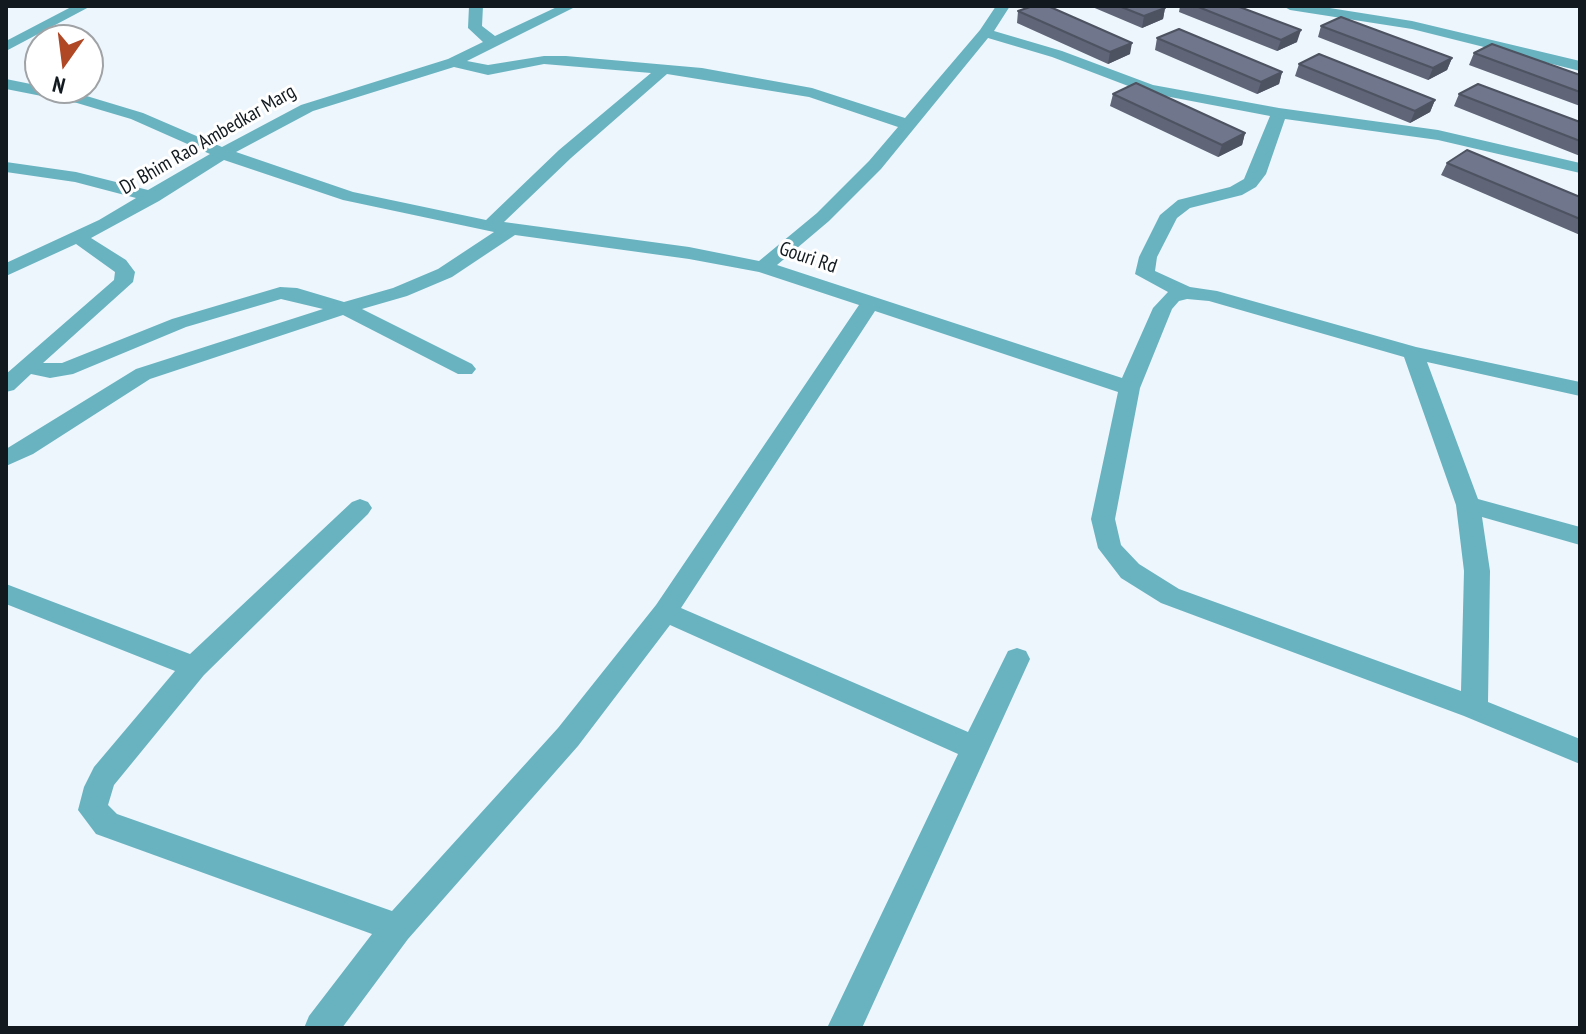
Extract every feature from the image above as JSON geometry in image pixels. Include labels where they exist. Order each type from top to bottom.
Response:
[{"type":"street","points":[[6,47],[84,6]]},
{"type":"street","points":[[476,6],[475,28],[494,43]]},
{"type":"street","name":"Dr Bhim Rao Ambedkar Marg","points":[[6,270],[153,197],[307,108],[453,62],[570,6]]},
{"type":"street","name":"Gouri Rd","points":[[763,267],[823,217],[875,165],[985,33],[1003,6]]},
{"type":"street","points":[[1290,6],[1412,25],[1580,66]]},
{"type":"street","points":[[985,33],[1057,54],[1149,89],[1279,113],[1438,135],[1580,168]]},
{"type":"street","points":[[453,62],[488,70],[555,60],[664,69],[812,93],[910,125]]},
{"type":"street","points":[[6,458],[143,374],[286,326],[348,310],[445,273],[500,227],[597,125],[664,69]]},
{"type":"street","points":[[6,84],[80,99],[137,116],[224,154],[349,196],[500,227],[689,253],[763,267]]},
{"type":"street","points":[[1279,113],[1257,174],[1250,183],[1236,191],[1184,204],[1169,215],[1148,257],[1145,274],[1186,293],[1210,295],[1413,353],[1580,389]]},
{"type":"street","points":[[6,167],[76,177],[153,197]]},
{"type":"street","points":[[6,385],[123,282],[125,272],[119,264],[77,237]]},
{"type":"street","name":"Gouri Rd","points":[[763,267],[1129,388]]},
{"type":"street","points":[[27,367],[50,371],[66,369],[179,323],[280,293],[307,296],[348,310],[465,369]]},
{"type":"street","points":[[1186,293],[1172,297],[1163,308],[1129,388],[1103,519],[1110,548],[1130,571],[1170,596],[1474,708],[1580,752]]},
{"type":"street","points":[[321,1028],[397,928],[568,737],[665,612],[871,302]]},
{"type":"street","points":[[1413,353],[1468,505],[1477,571],[1474,708]]},
{"type":"street","points":[[1468,505],[1580,536]]},
{"type":"street","points":[[360,508],[194,667],[104,776],[94,796],[93,810],[107,824],[397,928]]},
{"type":"street","points":[[6,594],[194,667]]},
{"type":"street","points":[[665,612],[974,748]]},
{"type":"street","points":[[844,1028],[1017,659]]},
{"type":"building","points":[[1033,6],[1048,6],[1132,43],[1110,52],[1018,11]]},
{"type":"building","points":[[1119,6],[1161,6],[1165,8],[1144,16]]},
{"type":"building","points":[[1196,6],[1237,6],[1301,30],[1281,40]]},
{"type":"building","points":[[1341,17],[1452,58],[1433,68],[1321,26]]},
{"type":"building","points":[[1179,29],[1282,72],[1261,82],[1157,38]]},
{"type":"building","points":[[1492,44],[1580,75],[1580,92],[1474,53]]},
{"type":"building","points":[[1319,54],[1435,100],[1415,111],[1299,64]]},
{"type":"building","points":[[1136,83],[1245,133],[1222,145],[1113,94]]},
{"type":"building","points":[[1478,84],[1580,122],[1580,141],[1459,94]]},
{"type":"building","points":[[1467,150],[1580,197],[1580,219],[1447,163]]}]
